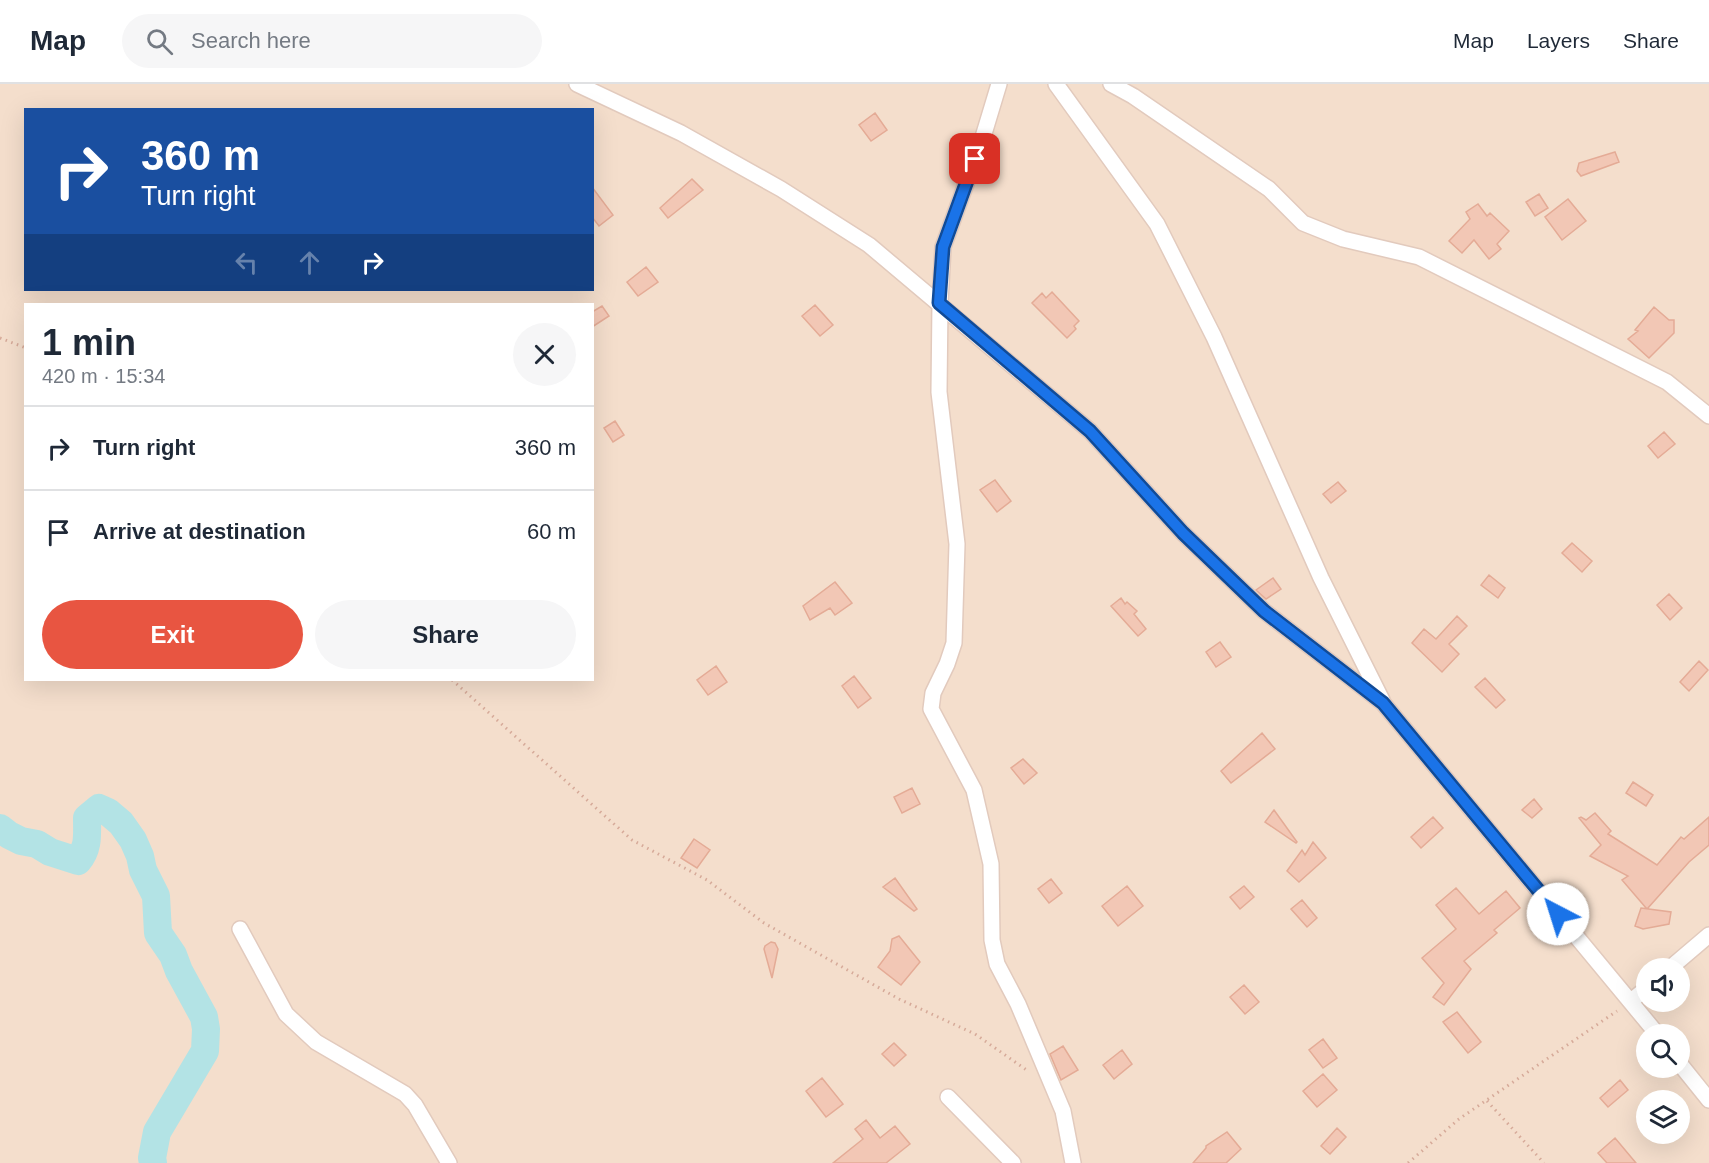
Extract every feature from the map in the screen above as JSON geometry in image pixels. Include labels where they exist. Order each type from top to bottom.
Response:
[{"type":"street","points":[[577,84],[681,133],[781,189],[869,245],[1090,431],[1183,533],[1264,611],[1383,703],[1649,1024]]},
{"type":"street","points":[[999,84],[943,247],[939,303],[939,392],[957,544],[954,643],[933,693],[932,709],[974,790],[991,864],[992,940],[998,964],[1018,1004],[1059,1100],[1072,1163]]},
{"type":"street","points":[[1056,84],[1157,224],[1214,337],[1322,578],[1383,703]]},
{"type":"street","points":[[1111,84],[1133,96],[1269,189],[1303,223],[1343,239],[1419,257],[1667,382],[1709,416]]},
{"type":"street","points":[[240,929],[286,1014],[316,1042],[405,1094],[415,1105],[448,1163]]},
{"type":"street","points":[[1682,958],[1709,935]]},
{"type":"street","points":[[1631,1001],[1636,997]]},
{"type":"street","points":[[1690,1076],[1709,1100]]},
{"type":"street","points":[[948,1097],[1013,1163]]},
{"type":"path","points":[[0,338],[24,347]]},
{"type":"path","points":[[453,681],[632,840],[707,880],[764,923],[899,999],[975,1034],[1028,1071]]},
{"type":"path","points":[[1408,1163],[1459,1119],[1631,1001]]},
{"type":"path","points":[[1487,1101],[1544,1163]]},
{"type":"shaded area","points":[[0,84],[1709,84],[1709,1163],[0,1163]]},
{"type":"building","points":[[875,113],[887,130],[871,141],[859,125]]},
{"type":"building","points":[[1615,152],[1619,162],[1581,176],[1577,171],[1579,163]]},
{"type":"building","points":[[692,179],[703,190],[668,218],[660,208]]},
{"type":"building","points":[[594,190],[613,215],[599,226],[594,220]]},
{"type":"building","points":[[1539,194],[1548,208],[1535,216],[1526,202]]},
{"type":"building","points":[[1568,199],[1586,221],[1562,240],[1545,217]]},
{"type":"building","points":[[1478,204],[1487,216],[1490,213],[1509,231],[1497,244],[1501,249],[1489,259],[1474,240],[1462,253],[1449,241],[1470,219],[1466,212]]},
{"type":"building","points":[[646,267],[658,282],[638,296],[627,282]]},
{"type":"building","points":[[1052,292],[1079,321],[1074,326],[1076,329],[1067,338],[1032,303],[1042,293],[1046,298]]},
{"type":"building","points":[[815,305],[833,325],[820,336],[802,316]]},
{"type":"building","points":[[602,306],[609,316],[594,326],[594,311]]},
{"type":"building","points":[[1654,307],[1669,320],[1674,320],[1674,333],[1649,358],[1628,339],[1638,331],[1635,330]]},
{"type":"building","points":[[615,421],[624,435],[613,442],[604,428]]},
{"type":"building","points":[[1664,432],[1675,444],[1658,458],[1648,446]]},
{"type":"building","points":[[995,480],[1011,501],[997,512],[980,490]]},
{"type":"building","points":[[1338,482],[1346,491],[1331,503],[1323,494]]},
{"type":"building","points":[[1572,543],[1592,561],[1582,572],[1562,553]]},
{"type":"building","points":[[1489,575],[1505,588],[1498,598],[1481,585]]},
{"type":"building","points":[[1273,578],[1281,589],[1266,599],[1256,590]]},
{"type":"building","points":[[835,582],[852,603],[835,615],[830,608],[810,620],[803,606]]},
{"type":"building","points":[[1669,594],[1682,608],[1670,620],[1657,605]]},
{"type":"building","points":[[1121,598],[1125,604],[1127,602],[1137,611],[1134,614],[1146,629],[1138,636],[1111,606]]},
{"type":"building","points":[[1457,616],[1467,626],[1449,644],[1459,654],[1442,672],[1412,643],[1424,629],[1436,639]]},
{"type":"building","points":[[1220,642],[1231,657],[1216,667],[1206,652]]},
{"type":"building","points":[[1699,661],[1708,670],[1689,691],[1680,682]]},
{"type":"building","points":[[716,666],[727,682],[708,695],[697,680]]},
{"type":"building","points":[[854,676],[871,698],[858,708],[842,686]]},
{"type":"building","points":[[1485,678],[1505,700],[1496,708],[1475,687]]},
{"type":"building","points":[[1262,733],[1275,749],[1231,783],[1221,771]]},
{"type":"building","points":[[1023,759],[1037,773],[1024,784],[1011,768]]},
{"type":"building","points":[[1633,782],[1653,795],[1646,806],[1626,793]]},
{"type":"building","points":[[912,788],[920,804],[902,813],[894,797]]},
{"type":"building","points":[[1534,799],[1542,809],[1532,818],[1522,810]]},
{"type":"building","points":[[1274,810],[1297,842],[1296,843],[1265,822]]},
{"type":"building","points":[[1595,813],[1611,831],[1608,834],[1657,865],[1681,837],[1684,839],[1709,817],[1709,845],[1689,862],[1647,909],[1622,880],[1628,876],[1590,856],[1601,845],[1579,818],[1586,820]]},
{"type":"building","points":[[1433,817],[1443,828],[1421,848],[1411,837]]},
{"type":"building","points":[[694,839],[710,850],[697,868],[681,858]]},
{"type":"building","points":[[1313,842],[1326,858],[1299,882],[1287,871],[1302,850],[1305,855]]},
{"type":"building","points":[[895,878],[917,909],[914,911],[883,887]]},
{"type":"building","points":[[1051,879],[1062,893],[1049,903],[1038,889]]},
{"type":"building","points":[[1127,886],[1143,906],[1118,926],[1102,906]]},
{"type":"building","points":[[1244,886],[1254,897],[1240,909],[1230,897]]},
{"type":"building","points":[[1456,888],[1479,914],[1506,891],[1520,908],[1494,930],[1497,933],[1464,961],[1471,969],[1444,1005],[1433,997],[1444,983],[1422,958],[1456,929],[1436,905]]},
{"type":"building","points":[[1302,900],[1317,918],[1307,927],[1291,909]]},
{"type":"building","points":[[1641,908],[1671,912],[1669,924],[1643,929],[1635,926]]},
{"type":"building","points":[[899,936],[920,962],[901,985],[878,967],[890,951],[892,939]]},
{"type":"building","points":[[771,942],[775,943],[778,949],[772,978],[764,949]]},
{"type":"building","points":[[1244,985],[1259,1002],[1245,1014],[1230,997]]},
{"type":"building","points":[[1457,1012],[1481,1042],[1468,1053],[1443,1022]]},
{"type":"building","points":[[1323,1039],[1337,1058],[1323,1068],[1309,1050]]},
{"type":"building","points":[[894,1043],[906,1055],[894,1066],[882,1054]]},
{"type":"building","points":[[1063,1046],[1078,1070],[1061,1080],[1050,1054]]},
{"type":"building","points":[[1122,1050],[1132,1064],[1114,1079],[1103,1065]]},
{"type":"building","points":[[1323,1074],[1337,1090],[1317,1107],[1303,1091]]},
{"type":"building","points":[[822,1078],[843,1104],[826,1117],[806,1091]]},
{"type":"building","points":[[1620,1080],[1628,1090],[1608,1107],[1600,1098]]},
{"type":"building","points":[[866,1120],[880,1138],[895,1126],[910,1144],[886,1163],[833,1163],[863,1139],[855,1129]]},
{"type":"building","points":[[1337,1128],[1346,1137],[1330,1154],[1321,1146]]},
{"type":"building","points":[[1227,1132],[1241,1149],[1226,1163],[1193,1163],[1206,1146]]},
{"type":"building","points":[[1615,1138],[1636,1163],[1607,1163],[1598,1153]]},
{"type":"waterway","points":[[0,828],[21,841],[37,844],[50,852],[78,861],[86,846],[87,818],[99,808],[121,823],[133,840],[143,870],[156,896],[158,933],[173,955],[204,1017],[206,1029],[205,1051],[157,1132],[153,1163]]},
{"type":"route","points":[[975,159],[943,247],[939,303],[1090,431],[1183,533],[1264,611],[1383,703],[1558,914]]}]
